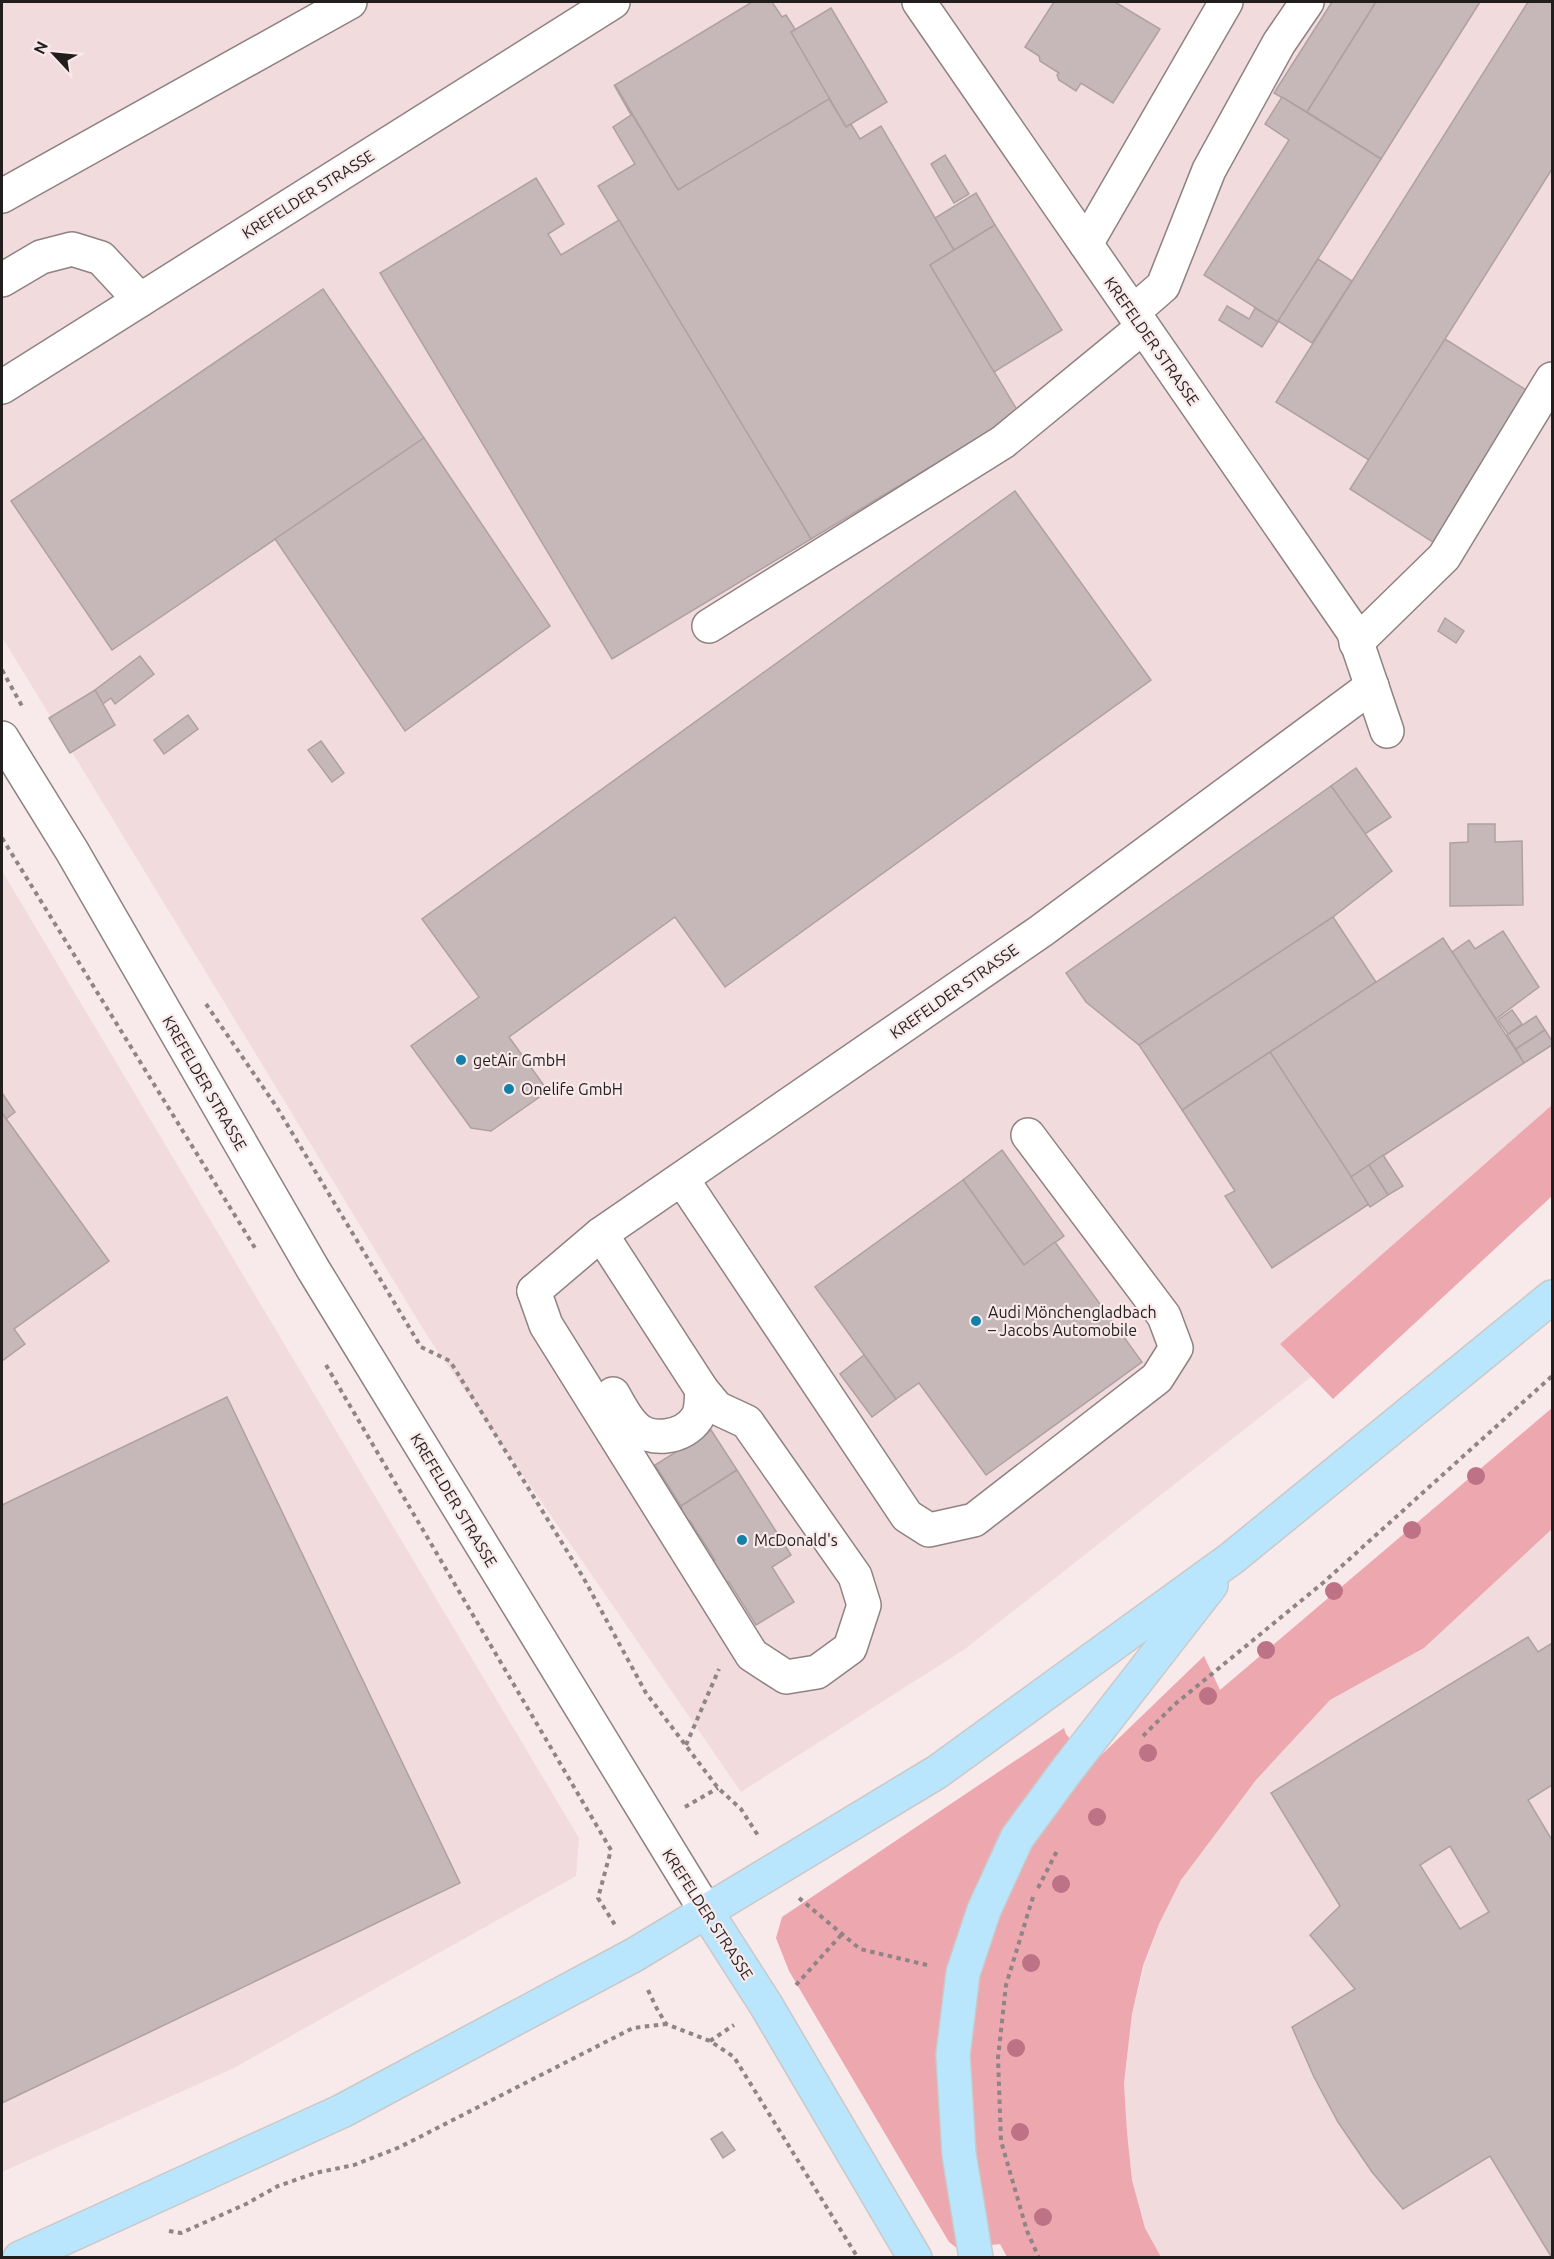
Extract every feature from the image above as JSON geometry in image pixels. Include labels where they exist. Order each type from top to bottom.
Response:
[{"type":"main road","points":[[20,2258],[342,2111],[634,1955],[937,1772],[1232,1558],[1552,1297]]},
{"type":"main road","points":[[976,2258],[959,2154],[953,2055],[963,1973],[984,1910],[1017,1838],[1232,1558]]},
{"type":"main road","name":"KREFELDER STRASSE","points":[[706,1913],[766,2005],[915,2258]]},
{"type":"street","points":[[2,196],[350,2]]},
{"type":"street","name":"KREFELDER STRASSE","points":[[2,387],[613,2]]},
{"type":"street","name":"KREFELDER STRASSE","points":[[919,2],[1353,631],[1387,731]]},
{"type":"street","points":[[1086,244],[1226,2]]},
{"type":"street","points":[[709,626],[1003,441],[1138,320],[1163,286],[1209,170],[1279,43],[1307,2]]},
{"type":"street","points":[[2,280],[41,257],[72,249],[100,258],[140,300]]},
{"type":"street","points":[[1356,643],[1444,557],[1552,378]]},
{"type":"street","name":"KREFELDER STRASSE","points":[[534,1291],[601,1234],[1041,932],[1372,686]]},
{"type":"street","name":"KREFELDER STRASSE","points":[[2,738],[72,851],[325,1288],[706,1913]]},
{"type":"street","points":[[682,1179],[906,1516],[929,1530],[974,1520],[1157,1378],[1176,1348],[1164,1316],[1028,1135]]},
{"type":"street","points":[[534,1291],[546,1325],[752,1655],[786,1677],[817,1672],[850,1648],[864,1605],[855,1576],[747,1422],[717,1408],[702,1390],[601,1234]]},
{"type":"street","points":[[534,1291],[561,1314],[634,1426],[647,1434],[664,1437],[682,1431],[696,1419],[701,1407],[702,1390]]},
{"type":"path","points":[[2,669],[24,710]]},
{"type":"path","points":[[2,838],[259,1254]]},
{"type":"path","points":[[202,999],[276,1106],[421,1347],[450,1361],[583,1577],[646,1693],[718,1788],[741,1809]]},
{"type":"path","points":[[323,1362],[611,1850],[598,1898],[612,1920]]},
{"type":"path","points":[[1141,1738],[1174,1706],[1324,1582],[1552,1376]]},
{"type":"path","points":[[686,1746],[736,1630]]},
{"type":"path","points":[[1039,2258],[1027,2231],[1001,2141],[998,2058],[1006,1985],[1034,1896],[1060,1844]]},
{"type":"path","points":[[797,1897],[860,1949],[934,1966]]},
{"type":"path","points":[[797,1985],[842,1934]]},
{"type":"path","points":[[656,2007],[666,2024]]},
{"type":"path","points":[[158,2230],[181,2233],[246,2204],[278,2186],[315,2173],[354,2165],[400,2147],[633,2028],[666,2024],[710,2041],[734,2057],[858,2258]]},
{"type":"shaded area","points":[[2,2],[1552,2],[1552,1105],[1280,1344],[1311,1377],[965,1649],[741,1792],[428,1337],[2,637]]},
{"type":"shaded area","points":[[2,871],[579,1838],[576,1876],[232,2069],[2,2172]]},
{"type":"shaded area","points":[[1552,1105],[1552,1196],[1333,1399],[1280,1344]]},
{"type":"shaded area","points":[[1552,1408],[1552,1529],[1424,1648],[1330,1700],[1256,1780],[1181,1880],[1159,1924],[1143,1966],[1132,2014],[1124,2083],[1132,2180],[1145,2228],[1161,2257],[1007,2257],[1000,2244],[958,2249],[949,2242],[789,1971],[776,1938],[782,1917],[1064,1728],[1066,1734],[1092,1764],[1204,1656],[1220,1690]]},
{"type":"shaded area","points":[[1552,1529],[1552,2257],[1161,2258],[1145,2228],[1132,2180],[1124,2083],[1132,2014],[1144,1966],[1159,1924],[1181,1880],[1256,1780],[1330,1700],[1424,1648]]},
{"type":"building","points":[[752,2],[772,2],[782,17],[786,15],[795,29],[791,32],[831,98],[678,190],[615,85]]},
{"type":"building","points":[[1054,2],[1115,2],[1160,29],[1113,103],[1081,83],[1076,91],[1059,80],[1057,75],[1059,73],[1040,61],[1039,56],[1025,47]]},
{"type":"building","points":[[1332,2],[1376,2],[1307,112],[1274,93]]},
{"type":"building","points":[[1376,2],[1480,2],[1381,159],[1307,112]]},
{"type":"building","points":[[1528,2],[1552,2],[1552,169],[1369,460],[1276,402]]},
{"type":"building","points":[[831,8],[887,102],[846,127],[791,32]]},
{"type":"building","points":[[614,85],[678,190],[829,99],[846,127],[851,124],[860,139],[881,126],[954,250],[930,265],[1019,413],[811,539],[598,186],[635,164],[613,127],[631,115]]},
{"type":"building","points":[[1282,97],[1381,159],[1278,322],[1204,275],[1289,140],[1265,124]]},
{"type":"building","points":[[945,155],[969,194],[954,203],[931,164]]},
{"type":"building","points":[[536,178],[564,224],[548,234],[561,255],[619,220],[811,539],[612,659],[380,273]]},
{"type":"building","points":[[976,193],[995,225],[954,250],[935,218]]},
{"type":"building","points":[[995,225],[1062,330],[994,372],[930,265]]},
{"type":"building","points":[[1318,259],[1352,281],[1312,343],[1278,321]]},
{"type":"building","points":[[323,289],[424,438],[112,650],[11,501]]},
{"type":"building","points":[[1227,306],[1249,319],[1255,308],[1278,322],[1262,347],[1219,320]]},
{"type":"building","points":[[1445,339],[1534,395],[1439,546],[1350,489]]},
{"type":"building","points":[[424,438],[550,626],[405,731],[275,539]]},
{"type":"building","points":[[1015,491],[1151,680],[725,987],[675,917],[509,1037],[548,1091],[491,1131],[471,1128],[411,1046],[479,997],[422,919]]},
{"type":"building","points":[[1445,618],[1464,631],[1456,643],[1438,631]]},
{"type":"building","points":[[140,656],[154,674],[115,704],[111,698],[103,704],[95,690]]},
{"type":"building","points":[[95,690],[115,725],[70,753],[49,718]]},
{"type":"building","points":[[188,715],[198,729],[164,754],[154,740]]},
{"type":"building","points":[[321,741],[344,773],[332,782],[308,750]]},
{"type":"building","points":[[1356,768],[1391,817],[1365,834],[1331,786]]},
{"type":"building","points":[[1331,786],[1392,871],[1333,917],[1139,1045],[1086,1002],[1066,973]]},
{"type":"building","points":[[1468,824],[1495,824],[1495,842],[1522,841],[1523,905],[1450,906],[1450,843],[1468,842]]},
{"type":"building","points":[[1333,917],[1376,982],[1182,1110],[1139,1045]]},
{"type":"building","points":[[1503,931],[1539,987],[1496,1019],[1452,952],[1469,940],[1475,949]]},
{"type":"building","points":[[1443,938],[1524,1063],[1351,1177],[1270,1052]]},
{"type":"building","points":[[1512,1010],[1522,1024],[1508,1034],[1498,1020]]},
{"type":"building","points":[[1536,1016],[1545,1030],[1516,1049],[1507,1035]]},
{"type":"building","points":[[1545,1030],[1552,1045],[1524,1063],[1516,1049]]},
{"type":"building","points":[[1270,1052],[1369,1204],[1272,1268],[1225,1196],[1235,1191],[1182,1110]]},
{"type":"building","points":[[2,1093],[15,1112],[6,1119],[2,1113]]},
{"type":"building","points":[[2,1113],[109,1261],[14,1329],[25,1344],[2,1361]]},
{"type":"building","points":[[1002,1150],[1064,1236],[1024,1265],[963,1180]]},
{"type":"building","points":[[1383,1155],[1403,1186],[1388,1195],[1369,1165]]},
{"type":"building","points":[[1369,1165],[1388,1195],[1370,1207],[1351,1177]]},
{"type":"building","name":"Audi Mönchengladbach – Jacobs Automobile","points":[[963,1180],[1024,1265],[1055,1242],[1142,1362],[986,1475],[919,1383],[896,1399],[815,1287]]},
{"type":"building","points":[[864,1355],[896,1399],[872,1417],[840,1374]]},
{"type":"building","points":[[227,1397],[460,1883],[2,2103],[2,1505]]},
{"type":"building","points":[[711,1430],[737,1470],[681,1506],[655,1465]]},
{"type":"building","name":"McDonald's","points":[[737,1470],[791,1555],[772,1567],[794,1602],[756,1625],[729,1582],[723,1585],[709,1563],[715,1560],[690,1521],[685,1524],[677,1512],[682,1509],[681,1506]]},
{"type":"building","points":[[1528,1637],[1538,1652],[1552,1643],[1552,1785],[1528,1800],[1552,1840],[1552,2258],[1490,2156],[1403,2209],[1372,2172],[1338,2122],[1314,2077],[1292,2027],[1355,1989],[1310,1935],[1340,1906],[1271,1793]],"holes":[[[1450,1846],[1489,1912],[1460,1929],[1420,1865]]]},
{"type":"building","points":[[722,2132],[735,2150],[723,2158],[711,2139]]},
{"type":"place","name":"getAir GmbH","points":[[461,1060]]},
{"type":"place","name":"Onelife GmbH","points":[[509,1089]]},
{"type":"place","name":"Audi Mönchengladbach – Jacobs Automobile","points":[[976,1321]]},
{"type":"place","name":"McDonald's","points":[[742,1540]]}]
